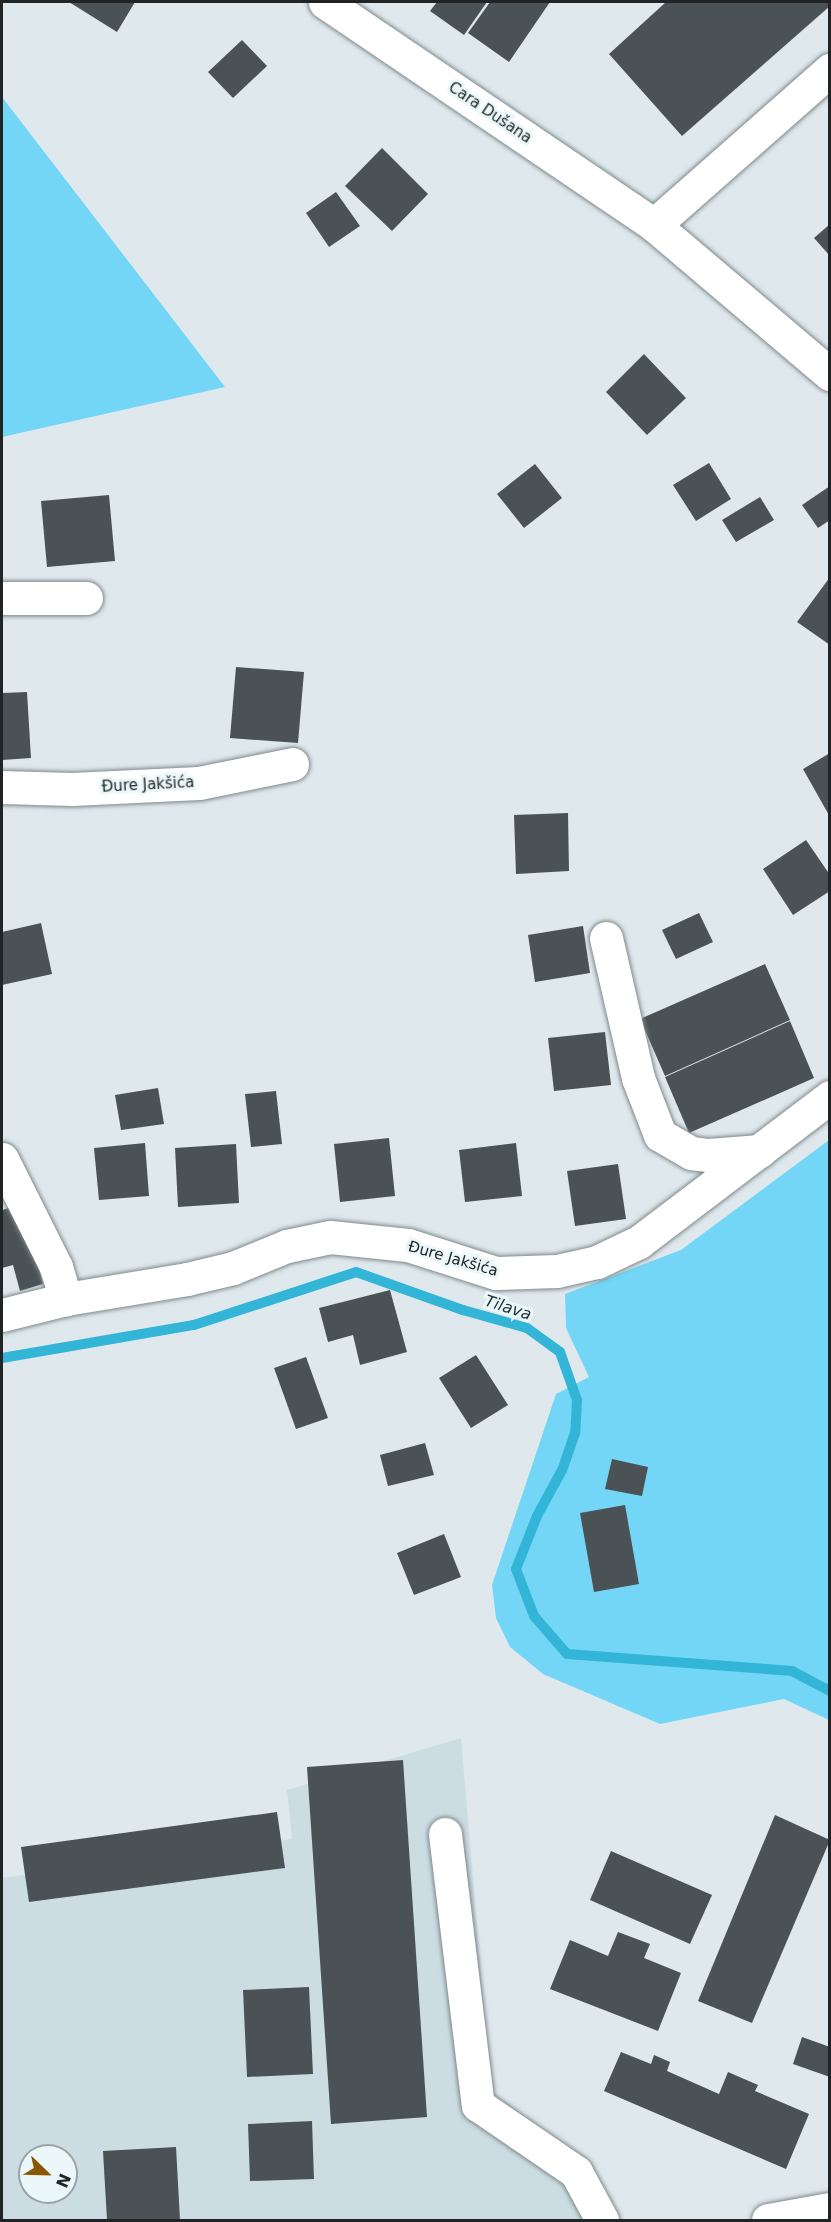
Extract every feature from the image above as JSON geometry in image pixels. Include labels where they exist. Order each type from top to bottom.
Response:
[{"type":"street","name":"Cara Dušana","points":[[325,2],[654,225],[830,374]]},
{"type":"street","points":[[654,225],[830,70]]},
{"type":"street","points":[[2,598],[86,598]]},
{"type":"street","name":"Đure Jakšića","points":[[2,787],[72,789],[199,783],[292,764]]},
{"type":"street","points":[[606,938],[638,1078],[660,1135],[681,1149],[708,1155],[760,1151]]},
{"type":"street","name":"Đure Jakšića","points":[[2,1315],[66,1299],[188,1279],[233,1268],[287,1246],[330,1237],[408,1245],[496,1273],[557,1271],[597,1263],[639,1242],[830,1097]]},
{"type":"street","points":[[2,1159],[56,1267],[66,1299]]},
{"type":"street","points":[[445,1834],[478,2105],[576,2172],[602,2220]]},
{"type":"street","points":[[768,2220],[830,2209]]},
{"type":"shaded area","points":[[2,97],[225,387],[2,437]]},
{"type":"shaded area","points":[[829,1140],[829,1720],[784,1699],[660,1724],[543,1674],[510,1647],[496,1618],[492,1585],[556,1394],[589,1377],[566,1328],[565,1294],[681,1250]]},
{"type":"shaded area","points":[[461,1738],[491,2091],[585,2163],[618,2220],[2,2220],[2,1878],[292,1839],[287,1790]]},
{"type":"building","points":[[69,2],[135,2],[117,32]]},
{"type":"building","points":[[437,2],[487,2],[464,35],[430,11]]},
{"type":"building","points":[[490,2],[550,2],[509,62],[468,33]]},
{"type":"building","points":[[666,2],[830,2],[830,6],[682,136],[609,54]]},
{"type":"building","points":[[242,40],[267,66],[233,98],[208,72]]},
{"type":"building","points":[[382,148],[428,194],[392,231],[345,186]]},
{"type":"building","points":[[336,192],[360,226],[329,247],[306,213]]},
{"type":"building","points":[[830,224],[830,256],[814,238]]},
{"type":"building","points":[[644,354],[686,398],[647,435],[606,392]]},
{"type":"building","points":[[709,463],[731,499],[696,521],[673,485]]},
{"type":"building","points":[[535,464],[562,498],[524,528],[497,494]]},
{"type":"building","points":[[830,486],[830,520],[818,528],[802,505]]},
{"type":"building","points":[[109,495],[115,561],[47,567],[41,501]]},
{"type":"building","points":[[760,497],[774,520],[736,542],[722,520]]},
{"type":"building","points":[[830,577],[830,645],[797,622]]},
{"type":"building","points":[[236,667],[304,672],[298,743],[230,738]]},
{"type":"building","points":[[27,692],[31,758],[2,760],[2,693]]},
{"type":"building","points":[[830,753],[830,817],[803,769]]},
{"type":"building","points":[[568,813],[569,871],[516,874],[514,815]]},
{"type":"building","points":[[806,840],[830,875],[830,891],[793,915],[763,869]]},
{"type":"building","points":[[699,913],[713,942],[676,959],[662,930]]},
{"type":"building","points":[[41,923],[52,974],[2,985],[2,932]]},
{"type":"building","points":[[583,926],[590,973],[535,982],[528,935]]},
{"type":"building","points":[[765,964],[790,1020],[665,1076],[640,1019]]},
{"type":"building","points":[[790,1021],[814,1078],[689,1133],[665,1077]]},
{"type":"building","points":[[605,1032],[611,1085],[554,1091],[548,1038]]},
{"type":"building","points":[[158,1088],[164,1124],[121,1130],[115,1095]]},
{"type":"building","points":[[276,1091],[282,1144],[251,1147],[245,1094]]},
{"type":"building","points":[[389,1138],[395,1196],[340,1202],[334,1144]]},
{"type":"building","points":[[145,1143],[149,1196],[99,1200],[94,1148]]},
{"type":"building","points":[[516,1143],[522,1196],[465,1202],[459,1150]]},
{"type":"building","points":[[236,1144],[239,1203],[178,1207],[175,1148]]},
{"type":"building","points":[[618,1164],[626,1219],[575,1226],[567,1171]]},
{"type":"building","points":[[22,1204],[43,1284],[20,1291],[13,1265],[2,1268],[2,1210]]},
{"type":"building","points":[[390,1290],[407,1352],[360,1365],[353,1335],[328,1342],[319,1308]]},
{"type":"building","points":[[476,1355],[508,1405],[471,1428],[439,1378]]},
{"type":"building","points":[[306,1357],[328,1418],[296,1429],[274,1368]]},
{"type":"building","points":[[425,1443],[434,1475],[388,1486],[380,1455]]},
{"type":"building","points":[[612,1459],[648,1467],[642,1496],[605,1489]]},
{"type":"building","points":[[625,1505],[639,1584],[594,1592],[580,1513]]},
{"type":"building","points":[[444,1534],[461,1577],[414,1595],[397,1553]]},
{"type":"building","points":[[403,1760],[427,2117],[331,2124],[307,1767]]},
{"type":"building","points":[[277,1812],[285,1868],[29,1902],[21,1847]]},
{"type":"building","points":[[775,1815],[830,1840],[752,2023],[698,2001]]},
{"type":"building","points":[[611,1851],[712,1895],[690,1944],[590,1900]]},
{"type":"building","points":[[618,1932],[650,1944],[644,1958],[681,1973],[658,2031],[550,1989],[570,1940],[608,1956]]},
{"type":"building","points":[[309,1987],[313,2074],[247,2077],[243,1990]]},
{"type":"building","points":[[802,2037],[830,2047],[830,2077],[793,2064]]},
{"type":"building","points":[[621,2052],[651,2064],[654,2055],[670,2062],[667,2071],[719,2094],[728,2072],[758,2085],[755,2091],[809,2114],[786,2169],[604,2091]]},
{"type":"building","points":[[312,2121],[314,2179],[250,2181],[248,2124]]},
{"type":"building","points":[[176,2147],[180,2220],[107,2220],[103,2151]]},
{"type":"waterway","name":"Tilava","points":[[2,1358],[194,1325],[356,1272],[463,1310],[527,1328],[560,1352],[577,1400],[575,1433],[562,1470],[537,1516],[516,1569],[534,1616],[567,1654],[792,1671],[830,1691]]}]
